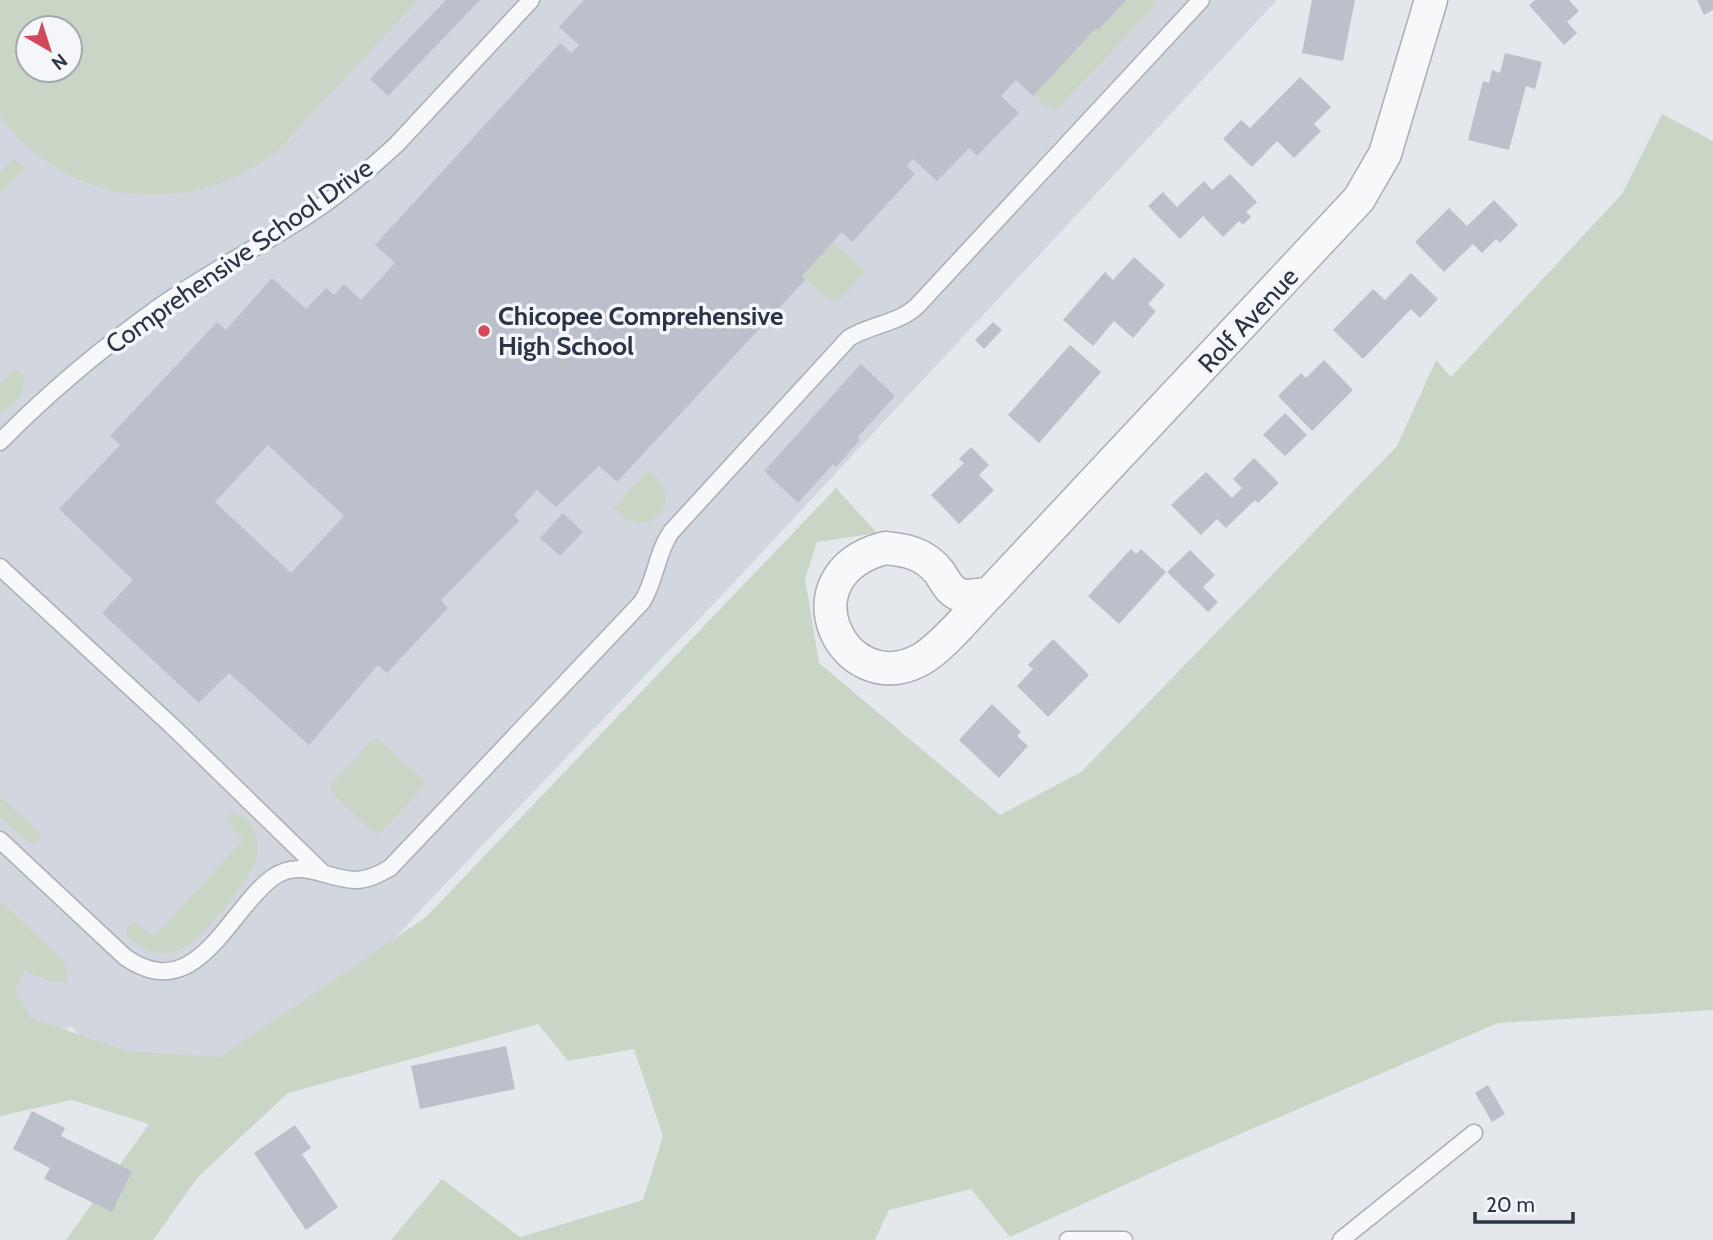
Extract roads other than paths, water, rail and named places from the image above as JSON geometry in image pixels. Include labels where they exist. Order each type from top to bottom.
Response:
[{"type":"street","name":"Rolf Avenue","points":[[989,594],[961,595],[947,586],[939,572],[924,558],[906,550],[886,548],[866,553],[849,564],[837,579],[831,598],[831,618],[837,636],[849,652],[865,663],[884,668],[904,667],[922,659],[937,647],[989,594],[1359,200],[1385,154],[1431,0]]},
{"type":"lane","name":"Comprehensive School Drive","points":[[0,442],[76,370],[160,306],[308,215],[378,162],[531,0]]},
{"type":"lane","points":[[0,840],[125,957],[137,966],[151,970],[168,971],[195,961],[209,951],[258,891],[273,877],[299,868],[344,878],[367,878],[380,874],[400,859],[642,602],[649,590],[658,557],[671,532],[849,338],[862,330],[901,318],[913,310],[1201,0]]},
{"type":"lane","points":[[0,567],[172,726],[321,871]]},
{"type":"lane","points":[[1341,1240],[1474,1133]]},
{"type":"lane","points":[[1068,1240],[1124,1240]]},
{"type":"place","name":"Chicopee Comprehensive High School","points":[[484,331]]}]
